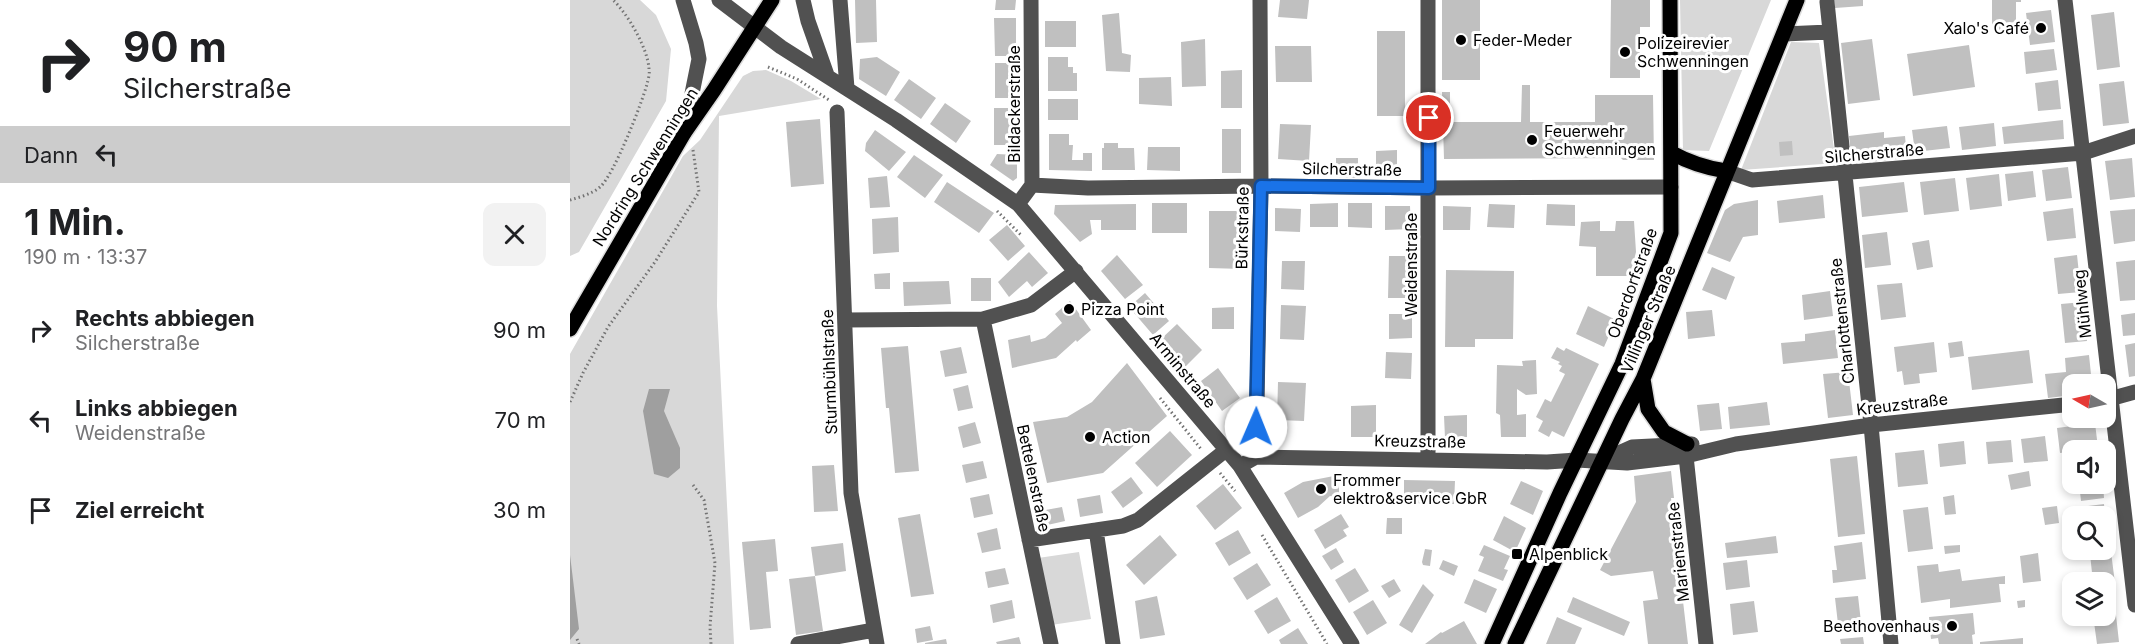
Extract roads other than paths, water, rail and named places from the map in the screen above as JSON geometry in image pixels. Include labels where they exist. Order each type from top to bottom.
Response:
[{"type":"main road","points":[[754,26],[772,0]]},
{"type":"main road","name":"Oberdorfstraße","points":[[1577,460],[1622,364],[1671,233],[1670,0]]},
{"type":"main road","name":"Villinger Straße","points":[[1515,644],[1643,379],[1797,0]]},
{"type":"main road","name":"Nordring Schwenningen","points":[[570,329],[684,133],[754,26]]},
{"type":"main road","name":"Silcherstraße","points":[[1672,153],[1705,168],[1726,171]]},
{"type":"main road","points":[[1643,379],[1648,409],[1665,432],[1686,450]]},
{"type":"main road","points":[[1492,644],[1577,460]]},
{"type":"street","points":[[683,0],[699,59],[684,133]]},
{"type":"street","name":"Arminstraße","points":[[718,0],[782,47],[847,88],[1018,204],[1240,466],[1352,644]]},
{"type":"street","points":[[803,0],[827,75]]},
{"type":"street","points":[[840,0],[847,88]]},
{"type":"street","name":"Bildackerstraße","points":[[1018,204],[1032,185],[1031,0]]},
{"type":"street","name":"Bürkstraße","points":[[1256,457],[1261,186],[1260,0]]},
{"type":"street","name":"Weidenstraße","points":[[1428,0],[1428,458]]},
{"type":"street","name":"Mühlweg","points":[[2065,0],[2105,374]]},
{"type":"street","name":"Charlottenstraße","points":[[1827,2],[1871,425],[1891,644]]},
{"type":"street","points":[[1784,34],[1829,32]]},
{"type":"street","name":"Sturmbühlstraße","points":[[798,644],[875,637],[851,493],[834,107]]},
{"type":"street","name":"Silcherstraße","points":[[1726,171],[1752,180],[2083,153],[2135,136]]},
{"type":"street","name":"Silcherstraße","points":[[1032,185],[1088,188],[1671,187]]},
{"type":"street","points":[[845,320],[983,319],[1031,305],[1076,271]]},
{"type":"street","name":"Bettelenstraße","points":[[983,319],[1051,644]]},
{"type":"street","points":[[2116,398],[2135,392]]},
{"type":"street","name":"Kreuzstraße","points":[[1240,466],[1256,457],[1428,458],[1547,462],[1603,460],[1628,463],[1686,450],[1871,425],[2062,405]]},
{"type":"street","name":"Mühlweg","points":[[2112,428],[2131,546],[2135,604]]},
{"type":"street","points":[[1029,540],[1123,526],[1138,520],[1227,450]]},
{"type":"street","name":"Marienstraße","points":[[1686,450],[1706,644]]},
{"type":"street","points":[[1096,530],[1113,644]]},
{"type":"place","name":"Xalo's Café","points":[[2041,28]]},
{"type":"place","name":"Feder-Meder","points":[[1461,40]]},
{"type":"place","name":"Polizeirevier Schwenningen","points":[[1625,52]]},
{"type":"place","name":"Feuerwehr Schwenningen","points":[[1532,140]]},
{"type":"place","name":"Pizza Point","points":[[1069,309]]},
{"type":"place","name":"Action","points":[[1090,437]]},
{"type":"place","name":"Frommer elektro&service GbR","points":[[1321,489]]},
{"type":"place","name":"Alpenblick","points":[[1517,554]]},
{"type":"place","name":"Beethovenhaus","points":[[1952,626]]}]
